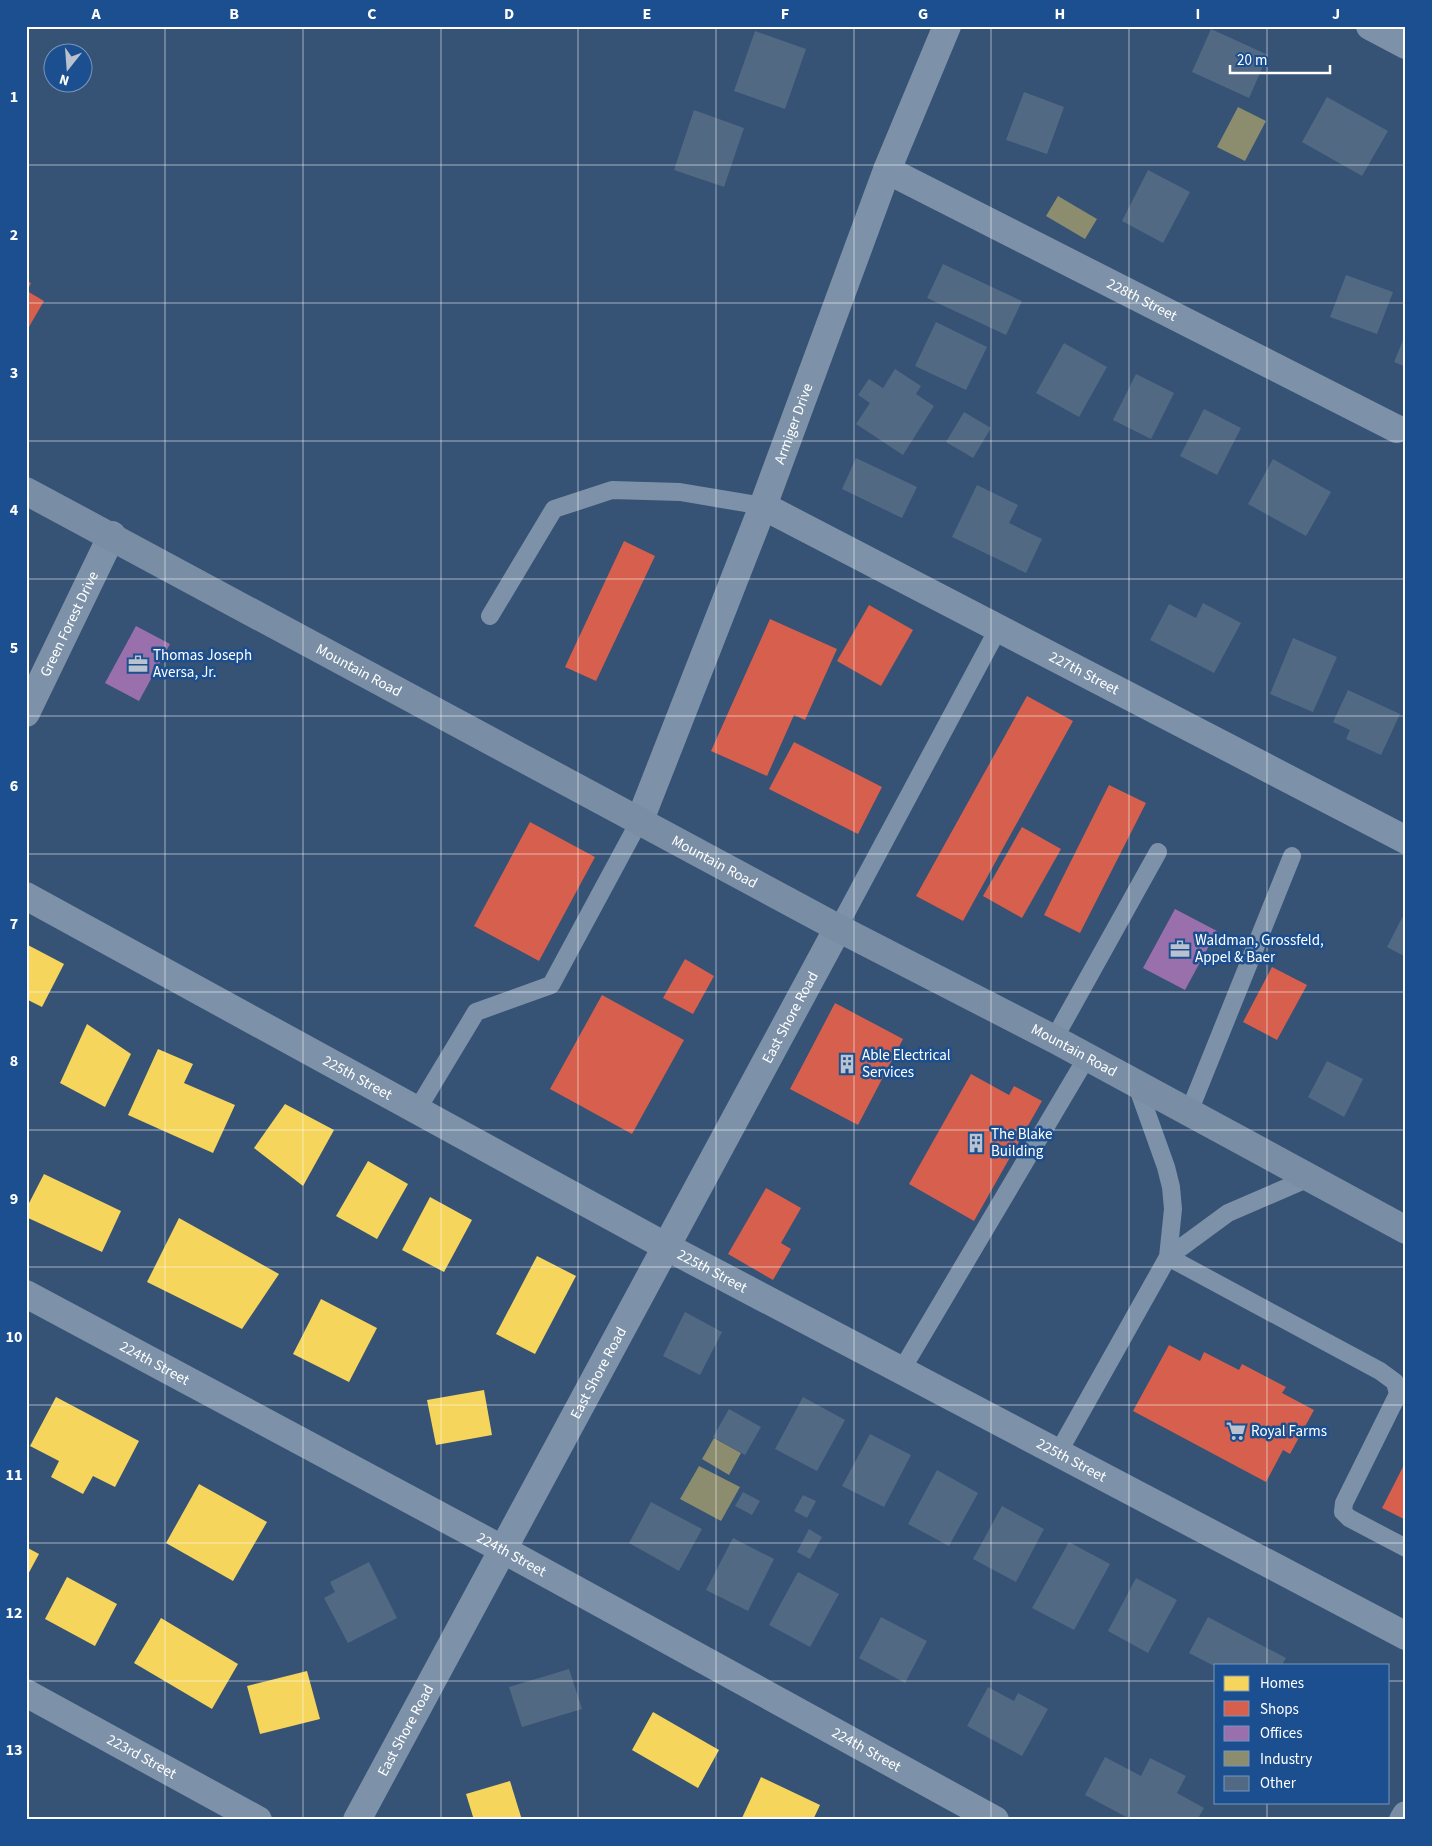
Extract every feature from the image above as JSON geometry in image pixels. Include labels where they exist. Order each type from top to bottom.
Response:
[{"type":"main road","name":"Mountain Road","points":[[26,491],[112,535],[838,928],[1087,1056],[1406,1230]]},
{"type":"main road","points":[[1403,1820],[1406,1815]]},
{"type":"street","name":"Armiger Drive","points":[[640,820],[764,506],[887,170],[947,26]]},
{"type":"street","points":[[1370,26],[1406,45]]},
{"type":"street","name":"228th Street","points":[[887,170],[1397,429]]},
{"type":"street","name":"227th Street","points":[[764,506],[1406,840]]},
{"type":"street","name":"Green Forest Drive","points":[[26,713],[112,535]]},
{"type":"street","name":"225th Street","points":[[26,896],[667,1247],[1406,1636]]},
{"type":"street","name":"East Shore Road","points":[[357,1820],[838,928]]},
{"type":"street","name":"224th Street","points":[[26,1294],[502,1549],[995,1820]]},
{"type":"street","name":"223rd Street","points":[[26,1693],[258,1820]]},
{"type":"lane","points":[[490,616],[554,508],[612,490],[680,492],[764,506]]},
{"type":"lane","points":[[838,928],[998,629]]},
{"type":"lane","points":[[416,1110],[476,1012],[551,985],[640,820]]},
{"type":"lane","points":[[1054,1039],[1158,852]]},
{"type":"lane","points":[[1189,1112],[1292,856]]},
{"type":"lane","points":[[902,1371],[1087,1056]]},
{"type":"lane","points":[[1058,1453],[1168,1257],[1174,1209],[1171,1187],[1166,1167],[1136,1083]]},
{"type":"lane","points":[[1168,1257],[1228,1213],[1309,1178]]},
{"type":"lane","points":[[1168,1257],[1380,1371],[1395,1382],[1398,1394],[1344,1502],[1344,1512],[1349,1518],[1406,1548]]},
{"type":"building: Homes","points":[[26,944],[64,964],[42,1007],[26,999]]},
{"type":"building: Homes","points":[[87,1024],[131,1054],[105,1107],[60,1083]]},
{"type":"building: Homes","points":[[158,1049],[193,1064],[184,1083],[235,1105],[213,1153],[128,1115]]},
{"type":"building: Homes","points":[[285,1104],[334,1130],[303,1186],[254,1148]]},
{"type":"building: Homes","points":[[368,1161],[408,1184],[377,1239],[336,1216]]},
{"type":"building: Homes","points":[[44,1174],[121,1211],[102,1252],[26,1217],[26,1209]]},
{"type":"building: Homes","points":[[430,1197],[472,1220],[444,1272],[402,1250]]},
{"type":"building: Homes","points":[[179,1218],[279,1274],[242,1329],[147,1282]]},
{"type":"building: Homes","points":[[537,1256],[576,1276],[535,1354],[496,1334]]},
{"type":"building: Homes","points":[[321,1299],[377,1328],[349,1382],[293,1354]]},
{"type":"building: Homes","points":[[484,1390],[492,1435],[436,1445],[427,1400]]},
{"type":"building: Homes","points":[[56,1397],[139,1441],[115,1487],[93,1476],[83,1494],[51,1477],[59,1461],[30,1446]]},
{"type":"building: Homes","points":[[199,1484],[267,1522],[233,1581],[166,1543]]},
{"type":"building: Homes","points":[[26,1547],[39,1554],[26,1578]]},
{"type":"building: Homes","points":[[67,1577],[117,1604],[95,1646],[45,1619]]},
{"type":"building: Homes","points":[[161,1618],[238,1664],[212,1709],[134,1663]]},
{"type":"building: Homes","points":[[307,1671],[320,1719],[260,1734],[247,1686]]},
{"type":"building: Homes","points":[[653,1712],[719,1750],[698,1788],[632,1750]]},
{"type":"building: Homes","points":[[761,1777],[820,1805],[813,1820],[742,1818]]},
{"type":"building: Homes","points":[[510,1781],[522,1820],[474,1820],[466,1794]]},
{"type":"building: Shops","points":[[26,280],[31,283],[27,291],[44,301],[26,332]]},
{"type":"building: Shops","points":[[624,541],[655,556],[596,681],[565,667]]},
{"type":"building: Shops","points":[[869,605],[913,630],[881,686],[837,661]]},
{"type":"building: Shops","points":[[770,619],[837,649],[805,720],[794,715],[767,776],[711,751]]},
{"type":"building: Shops","points":[[1027,696],[1073,721],[963,921],[916,896]]},
{"type":"building: Shops","points":[[794,742],[882,787],[858,834],[769,789]]},
{"type":"building: Shops","points":[[1109,785],[1146,803],[1080,933],[1044,915]]},
{"type":"building: Shops","points":[[530,822],[595,857],[539,961],[474,926]]},
{"type":"building: Shops","points":[[1022,827],[1061,849],[1022,918],[983,896]]},
{"type":"building: Shops","points":[[685,959],[714,976],[693,1014],[663,998]]},
{"type":"building: Shops","points":[[1272,967],[1307,985],[1277,1040],[1243,1022]]},
{"type":"building: Shops","points":[[602,995],[684,1040],[632,1134],[550,1089]]},
{"type":"building: Shops","name":"Able Electrical Services","points":[[835,1003],[903,1039],[858,1125],[790,1089]]},
{"type":"building: Shops","name":"The Blake Building","points":[[971,1074],[1009,1095],[1014,1086],[1042,1101],[974,1221],[909,1184]]},
{"type":"building: Shops","points":[[766,1188],[801,1208],[781,1243],[791,1249],[773,1280],[728,1254]]},
{"type":"building: Shops","name":"Royal Farms","points":[[1169,1345],[1200,1361],[1204,1352],[1239,1370],[1242,1364],[1286,1387],[1282,1393],[1314,1410],[1290,1454],[1283,1450],[1266,1482],[1133,1411]]},
{"type":"building: Shops","points":[[1406,1461],[1406,1520],[1382,1508]]},
{"type":"building: Offices","name":"Thomas Joseph Aversa, Jr.","points":[[136,626],[170,644],[139,701],[105,683]]},
{"type":"building: Offices","name":"Waldman, Grossfeld, Appel & Baer","points":[[1175,909],[1217,931],[1185,990],[1143,968]]},
{"type":"building: Industry","points":[[1238,107],[1266,121],[1245,161],[1217,147]]},
{"type":"building: Industry","points":[[1058,196],[1097,219],[1085,239],[1046,216]]},
{"type":"building: Industry","points":[[714,1438],[741,1453],[729,1475],[702,1459]]},
{"type":"building: Industry","points":[[699,1466],[740,1487],[721,1521],[680,1499]]},
{"type":"building: Other","points":[[1211,29],[1268,55],[1249,98],[1192,72]]},
{"type":"building: Other","points":[[755,31],[806,49],[785,109],[734,91]]},
{"type":"building: Other","points":[[1024,92],[1064,107],[1047,154],[1006,140]]},
{"type":"building: Other","points":[[1327,97],[1388,131],[1362,176],[1302,142]]},
{"type":"building: Other","points":[[694,110],[744,128],[724,187],[674,170]]},
{"type":"building: Other","points":[[1148,170],[1190,192],[1163,243],[1122,221]]},
{"type":"building: Other","points":[[943,264],[1022,301],[1006,335],[927,298]]},
{"type":"building: Other","points":[[1346,275],[1393,292],[1377,334],[1330,317]]},
{"type":"building: Other","points":[[936,322],[987,347],[966,390],[915,366]]},
{"type":"building: Other","points":[[1406,333],[1406,367],[1394,362]]},
{"type":"building: Other","points":[[1064,343],[1107,367],[1079,417],[1036,393]]},
{"type":"building: Other","points":[[895,369],[921,386],[916,394],[934,406],[903,455],[856,424],[870,403],[858,395],[869,379],[883,388]]},
{"type":"building: Other","points":[[1136,374],[1174,393],[1151,439],[1113,420]]},
{"type":"building: Other","points":[[1204,409],[1241,428],[1217,475],[1180,456]]},
{"type":"building: Other","points":[[964,412],[991,428],[973,458],[946,442]]},
{"type":"building: Other","points":[[856,458],[917,487],[902,518],[842,489]]},
{"type":"building: Other","points":[[1273,459],[1331,492],[1306,536],[1248,504]]},
{"type":"building: Other","points":[[977,485],[1018,505],[1009,523],[1042,539],[1026,573],[952,537]]},
{"type":"building: Other","points":[[1203,603],[1241,623],[1214,673],[1150,640],[1169,604],[1196,618]]},
{"type":"building: Other","points":[[1293,638],[1337,657],[1313,712],[1270,694]]},
{"type":"building: Other","points":[[1348,690],[1400,714],[1381,755],[1346,739],[1350,730],[1333,722]]},
{"type":"building: Other","points":[[1403,916],[1406,917],[1406,957],[1387,947]]},
{"type":"building: Other","points":[[1327,1061],[1363,1079],[1344,1117],[1308,1097]]},
{"type":"building: Other","points":[[685,1312],[722,1332],[700,1375],[663,1356]]},
{"type":"building: Other","points":[[803,1397],[845,1420],[817,1471],[775,1449]]},
{"type":"building: Other","points":[[729,1409],[761,1427],[745,1455],[713,1437]]},
{"type":"building: Other","points":[[870,1434],[911,1455],[884,1507],[842,1486]]},
{"type":"building: Other","points":[[937,1470],[978,1493],[949,1546],[908,1524]]},
{"type":"building: Other","points":[[743,1492],[760,1501],[752,1515],[735,1506]]},
{"type":"building: Other","points":[[803,1495],[816,1501],[807,1518],[794,1511]]},
{"type":"building: Other","points":[[651,1502],[702,1529],[679,1571],[629,1543]]},
{"type":"building: Other","points":[[1002,1506],[1044,1529],[1016,1582],[973,1559]]},
{"type":"building: Other","points":[[809,1529],[822,1537],[810,1559],[797,1552]]},
{"type":"building: Other","points":[[733,1538],[774,1559],[748,1611],[706,1590]]},
{"type":"building: Other","points":[[1069,1542],[1110,1564],[1074,1630],[1032,1608]]},
{"type":"building: Other","points":[[369,1562],[397,1618],[348,1643],[324,1598],[335,1592],[330,1582]]},
{"type":"building: Other","points":[[798,1572],[839,1594],[810,1647],[769,1625]]},
{"type":"building: Other","points":[[1136,1578],[1177,1600],[1148,1653],[1108,1631]]},
{"type":"building: Other","points":[[881,1617],[927,1641],[905,1683],[859,1658]]},
{"type":"building: Other","points":[[1208,1617],[1286,1658],[1283,1664],[1214,1664],[1214,1666],[1189,1653]]},
{"type":"building: Other","points":[[569,1669],[582,1709],[522,1727],[509,1687]]},
{"type":"building: Other","points":[[988,1687],[1014,1701],[1018,1693],[1048,1709],[1022,1756],[967,1726]]},
{"type":"building: Other","points":[[1105,1757],[1141,1776],[1150,1758],[1186,1776],[1177,1793],[1204,1808],[1197,1820],[1132,1820],[1085,1795]]},
{"type":"place","name":"Thomas Joseph Aversa, Jr.","points":[[138,664]]},
{"type":"place","name":"Waldman, Grossfeld, Appel & Baer","points":[[1180,949]]},
{"type":"place","name":"Able Electrical Services","points":[[847,1064]]},
{"type":"place","name":"The Blake Building","points":[[976,1143]]},
{"type":"place","name":"Royal Farms","points":[[1236,1431]]}]
